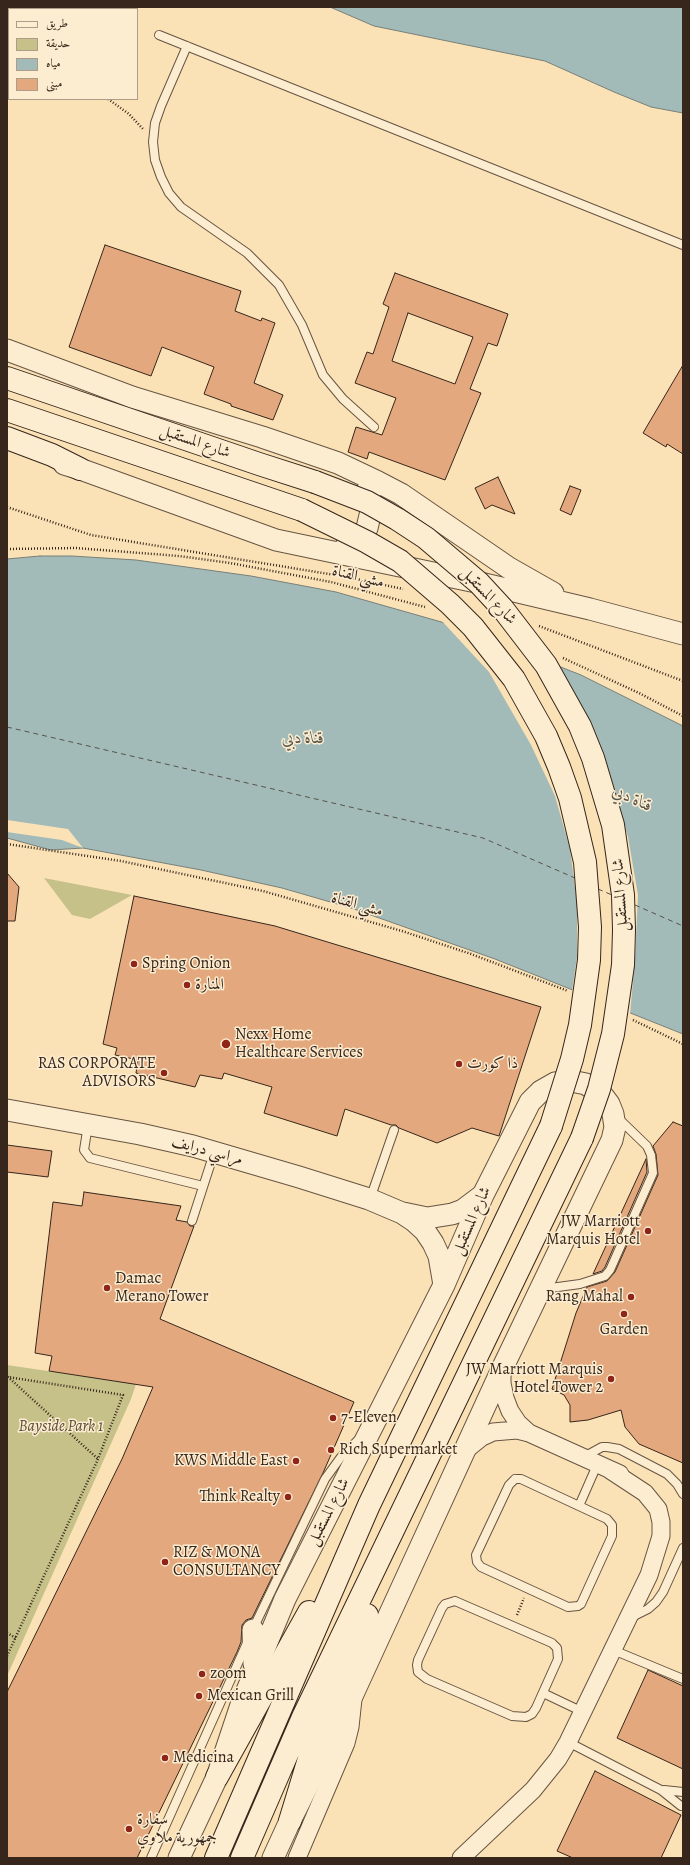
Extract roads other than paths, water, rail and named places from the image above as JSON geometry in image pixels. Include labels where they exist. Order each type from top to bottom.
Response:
[{"type":"main road","name":"شارع المستقبل","points":[[7,378],[315,482],[367,502],[426,538],[479,583],[503,609],[546,665],[580,726],[593,758],[611,819],[619,860],[623,895],[624,944],[620,1000],[599,1088],[582,1138],[304,1715],[242,1858]]},
{"type":"main road","name":"شارع المستقبل","points":[[7,410],[302,510],[367,542],[400,561],[450,604],[473,627],[514,679],[546,736],[559,767],[570,798],[583,855],[588,894],[590,927],[589,960],[580,1026],[572,1060],[551,1126],[370,1505],[216,1858]]},
{"type":"main road","points":[[7,438],[52,455],[80,469]]},
{"type":"main road","points":[[217,1777],[370,1505]]},
{"type":"main road","points":[[290,1821],[312,1750],[379,1585],[398,1520]]},
{"type":"street","points":[[7,350],[132,397],[262,437],[321,457],[354,471],[378,482],[412,501],[528,580],[590,609]]},
{"type":"street","points":[[7,450],[80,469],[256,535],[295,545],[429,572],[590,609],[683,634]]},
{"type":"street","points":[[335,552],[354,544],[368,528],[372,507],[368,487],[354,471]]},
{"type":"street","name":"شارع المستقبل","points":[[180,1858],[217,1777],[255,1669],[285,1599],[444,1285],[483,1194],[530,1102],[541,1091],[555,1083],[570,1081],[586,1084],[603,1096],[613,1114],[615,1127],[607,1152],[502,1369],[353,1694],[273,1858]]},
{"type":"street","name":"مراسي درايف","points":[[7,1110],[140,1134],[214,1152],[291,1174],[369,1199],[402,1213],[414,1221],[433,1243],[442,1270],[444,1285]]},
{"type":"street","name":"مراسي درايف","points":[[402,1213],[427,1218],[440,1217],[463,1210],[483,1194]]},
{"type":"street","points":[[502,1369],[502,1383],[507,1404],[518,1423],[529,1433]]},
{"type":"street","points":[[461,1858],[533,1790],[558,1759],[583,1712],[649,1575],[659,1545],[662,1529],[658,1510],[645,1493],[596,1464],[529,1433],[511,1430],[493,1432],[482,1437],[464,1452]]},
{"type":"street","points":[[253,1630],[255,1669]]},
{"type":"street","points":[[297,1858],[346,1743],[351,1722],[353,1694]]},
{"type":"lane","points":[[159,35],[683,245]]},
{"type":"lane","points":[[187,46],[155,123],[153,142],[155,160],[161,177],[169,193],[181,207],[247,253],[269,274],[292,304],[323,375],[343,399],[374,427]]},
{"type":"lane","points":[[542,1289],[580,1284],[604,1276],[610,1270],[653,1173],[651,1155],[647,1146],[613,1114]]},
{"type":"lane","points":[[88,1124],[84,1150],[90,1158],[203,1186]]},
{"type":"lane","points":[[369,1199],[394,1130]]},
{"type":"lane","points":[[192,1221],[214,1152]]},
{"type":"lane","points":[[151,1858],[253,1630],[325,1479],[332,1467],[350,1447],[372,1429]]},
{"type":"lane","points":[[579,1506],[602,1447],[613,1447],[655,1466],[667,1474],[683,1481]]},
{"type":"lane","points":[[667,1474],[677,1484],[683,1494]]},
{"type":"lane","points":[[514,1479],[521,1479],[579,1506],[607,1519],[612,1525],[614,1533],[581,1604],[575,1608],[568,1607],[478,1565],[476,1558],[510,1483],[514,1479]]},
{"type":"lane","points":[[628,1618],[648,1609],[656,1602],[663,1592],[683,1548]]},
{"type":"lane","points":[[450,1602],[460,1602],[552,1644],[557,1648],[558,1659],[543,1693],[532,1714],[519,1718],[427,1680],[418,1672],[418,1660],[442,1608],[450,1602]]},
{"type":"lane","points":[[613,1650],[683,1679]]},
{"type":"lane","points":[[543,1693],[583,1712]]},
{"type":"lane","points":[[568,1742],[661,1790],[682,1805]]},
{"type":"lane","points":[[661,1790],[683,1792]]},
{"type":"water","points":[[330,7],[683,7],[683,113],[651,107],[545,61],[374,26]]},
{"type":"water","name":"قناة دبي","points":[[40,556],[72,556],[136,560],[251,576],[336,592],[459,627],[581,675],[683,726],[683,1034],[495,959],[351,908],[282,888],[201,870],[83,848],[51,850],[7,838],[7,559]]},
{"type":"place","name":"Spring Onion","points":[[134,964]]},
{"type":"place","name":"المنارة","points":[[187,985]]},
{"type":"place","name":"Nexx Home Healthcare Services","points":[[226,1044]]},
{"type":"place","name":"ذا كورت","points":[[459,1064]]},
{"type":"place","name":"RAS CORPORATE ADVISORS","points":[[164,1073]]},
{"type":"place","name":"JW Marriott Marquis Hotel","points":[[648,1231]]},
{"type":"place","name":"Damac Merano Tower","points":[[107,1288]]},
{"type":"place","name":"Rang Mahal","points":[[631,1297]]},
{"type":"place","name":"Garden","points":[[624,1314]]},
{"type":"place","name":"JW Marriott Marquis Hotel Tower 2","points":[[611,1379]]},
{"type":"place","name":"7-Eleven","points":[[333,1418]]},
{"type":"place","name":"Rich Supermarket","points":[[331,1450]]},
{"type":"place","name":"KWS Middle East","points":[[296,1461]]},
{"type":"place","name":"Think Realty","points":[[288,1497]]},
{"type":"place","name":"RIZ & MONA CONSULTANCY","points":[[165,1562]]},
{"type":"place","name":"zoom","points":[[202,1674]]},
{"type":"place","name":"Mexican Grill","points":[[199,1696]]},
{"type":"place","name":"Medicina","points":[[165,1758]]},
{"type":"place","name":"سفارة جمهورية ملاوي","points":[[129,1829]]},
{"type":"park label","name":"Bayside Park 1","points":[[61,1427]]}]
